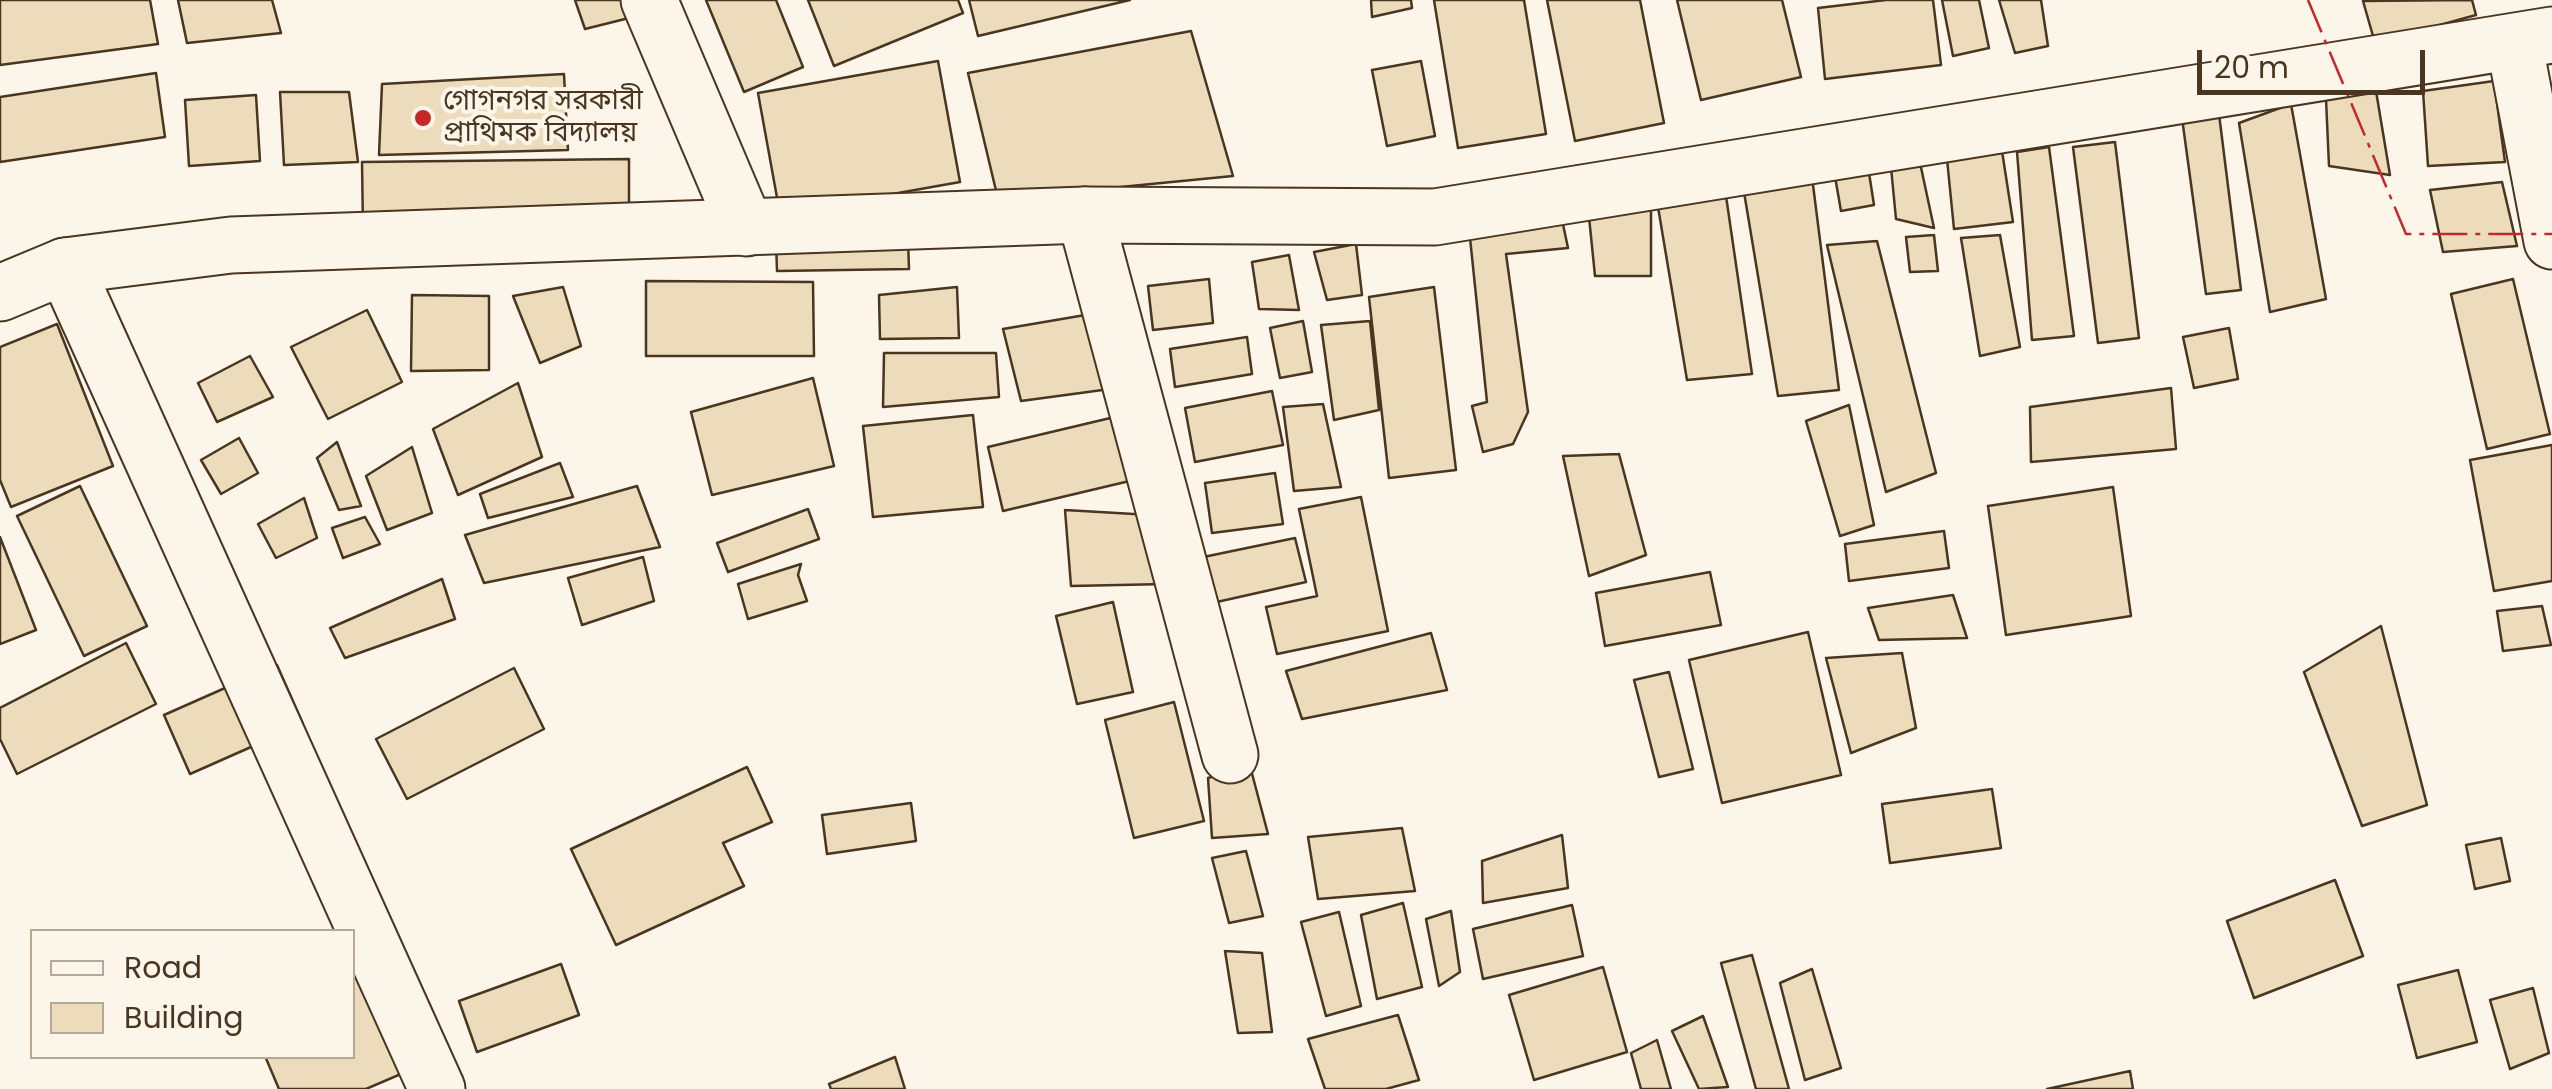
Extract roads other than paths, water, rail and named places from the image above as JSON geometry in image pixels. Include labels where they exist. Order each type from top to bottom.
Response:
[{"type":"main road","points":[[650,0],[746,228]]},
{"type":"main road","points":[[0,292],[65,266],[231,245],[1085,215],[1435,216],[2533,38],[2552,241]]},
{"type":"main road","points":[[1085,215],[1230,755]]},
{"type":"main road","points":[[65,266],[437,1089]]},
{"type":"place","name":"গোগনগর সরকারী প্রাথিমক বিদ্যালয়","points":[[423,118]]}]
